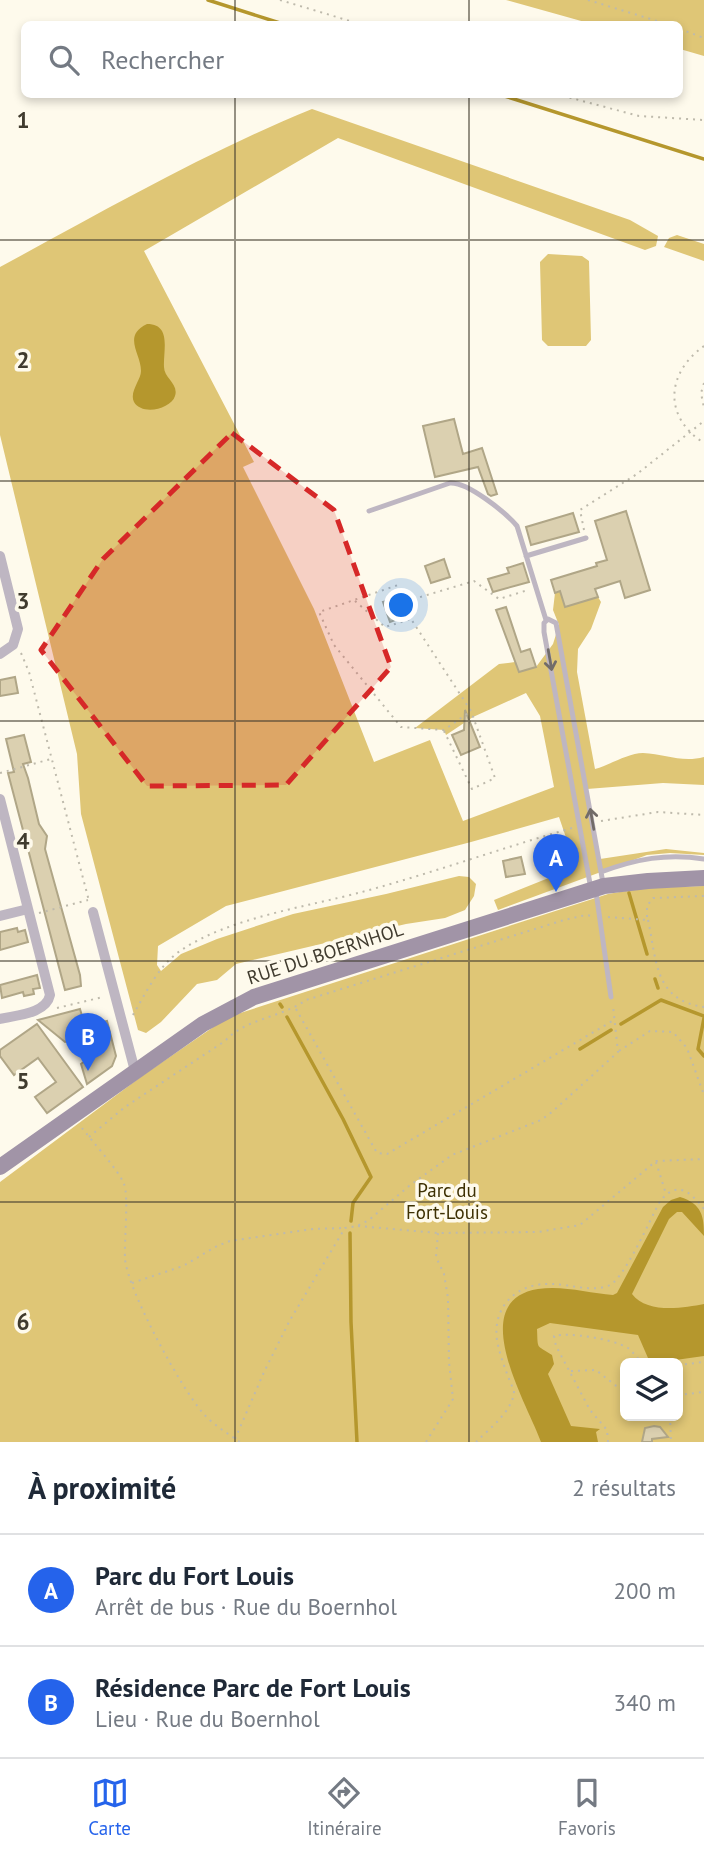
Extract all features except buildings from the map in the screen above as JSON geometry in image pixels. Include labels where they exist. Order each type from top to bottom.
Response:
[{"type":"street","points":[[0,556],[18,623],[15,641],[9,649],[0,654]]},
{"type":"street","points":[[0,799],[49,988],[48,1002],[0,1019]]},
{"type":"street","name":"RUE DU BOERNHOL","points":[[0,1167],[203,1024],[254,997],[598,884],[704,878]]},
{"type":"street","points":[[0,916],[29,912]]},
{"type":"street","points":[[93,912],[135,1072]]},
{"type":"lane","points":[[369,511],[450,483],[458,483],[507,514],[517,526],[545,620],[544,632],[579,826],[598,884]]},
{"type":"lane","points":[[526,556],[586,538]]},
{"type":"lane","points":[[545,620],[551,619],[556,623],[593,822],[600,917],[611,997]]},
{"type":"lane","points":[[598,884],[624,863],[654,856],[704,859]]},
{"type":"path","points":[[280,0],[350,21]]},
{"type":"path","points":[[588,0],[657,21]]},
{"type":"path","points":[[683,30],[704,38]]},
{"type":"path","points":[[571,98],[639,116],[704,120]]},
{"type":"path","points":[[704,346],[690,356],[680,370],[674,403],[689,433],[704,443]]},
{"type":"path","points":[[704,383],[701,393],[704,408]]},
{"type":"path","points":[[586,538],[580,510],[637,474],[704,421]]},
{"type":"path","points":[[407,601],[474,581],[499,599],[535,587]]},
{"type":"path","points":[[444,730],[472,789],[492,781],[495,778],[471,710],[411,619],[407,601],[398,586],[319,612],[334,645],[401,727],[444,730],[471,710]]},
{"type":"path","points":[[354,601],[385,627],[411,619]]},
{"type":"path","points":[[15,641],[27,666],[89,900],[29,912]]},
{"type":"path","points":[[0,773],[51,759]]},
{"type":"path","points":[[593,822],[658,812],[704,815]]},
{"type":"path","points":[[124,1031],[146,994],[175,955],[216,933],[259,918],[369,890],[579,826]]},
{"type":"path","points":[[704,896],[653,898],[647,906],[659,970],[665,986],[671,995],[681,1001],[704,1007]]},
{"type":"path","points":[[89,1137],[125,1107],[225,1041],[235,1030],[296,1008],[306,1000],[564,920],[586,915],[648,920]]},
{"type":"path","points":[[48,1002],[64,1008],[114,995]]},
{"type":"path","points":[[611,997],[618,1052]]},
{"type":"path","points":[[296,1008],[377,1153],[387,1154],[615,1019]]},
{"type":"path","points":[[357,1226],[377,1215],[446,1158],[546,1117],[618,1052],[650,1031],[673,1032],[687,1048],[704,1095]]},
{"type":"path","points":[[74,1115],[125,1184],[125,1258],[131,1283],[142,1309],[194,1402],[215,1425],[240,1442]]},
{"type":"path","points":[[131,1283],[183,1266],[230,1241],[313,1229],[357,1226],[438,1233],[538,1233],[580,1225],[656,1161],[704,1159]]},
{"type":"path","points":[[656,1161],[667,1194]]},
{"type":"path","points":[[476,1442],[508,1409],[513,1398],[514,1391],[497,1334],[499,1315],[505,1303],[518,1290],[538,1284],[599,1288],[612,1284],[625,1268],[667,1194],[678,1189],[688,1192],[704,1209]]},
{"type":"path","points":[[235,1439],[290,1320],[345,1228]]},
{"type":"path","points":[[426,1442],[453,1399],[449,1362],[448,1298],[444,1274],[436,1256],[438,1233]]},
{"type":"path","points":[[608,1442],[607,1430],[590,1410],[556,1346],[554,1336],[562,1334],[599,1339],[628,1348],[636,1358]]},
{"type":"path","points":[[683,1365],[704,1362]]},
{"type":"path","points":[[569,1371],[596,1370],[620,1389]]},
{"type":"path","points":[[683,1394],[704,1392]]},
{"type":"path","points":[[671,1421],[671,1442]]},
{"type":"highlighted area","points":[[232,433],[334,510],[391,667],[286,785],[147,786],[41,650],[103,559]]},
{"type":"green space","points":[[506,0],[704,0],[704,56],[683,50],[683,21],[581,21]]},
{"type":"green space","points":[[312,109],[630,220],[658,236],[656,246],[645,250],[338,138],[144,251],[254,462],[243,467],[314,609],[374,762],[430,740],[463,821],[554,787],[540,716],[526,693],[473,717],[446,735],[444,730],[415,728],[499,664],[515,662],[519,672],[536,667],[553,644],[559,625],[553,610],[555,593],[560,591],[565,607],[598,597],[601,602],[591,629],[578,649],[577,672],[595,769],[643,753],[688,759],[704,757],[704,785],[663,783],[587,789],[600,859],[666,849],[704,855],[647,855],[498,910],[494,900],[576,867],[559,817],[226,906],[158,946],[157,965],[161,971],[181,954],[293,914],[459,876],[469,877],[476,884],[474,896],[465,910],[445,918],[406,924],[236,964],[217,980],[197,984],[161,1022],[146,1033],[138,1030],[81,814],[77,754],[0,435],[0,267],[193,164]]},
{"type":"green space","points":[[677,235],[704,244],[704,261],[664,247],[669,238]]},
{"type":"green space","points":[[548,254],[582,256],[589,261],[591,340],[586,346],[548,346],[542,340],[540,262]]},
{"type":"green space","name":"Parc du Fort-Louis","points":[[704,886],[704,1442],[0,1442],[0,1182],[142,1076],[228,1017],[608,894],[643,888]]},
{"type":"shaded area","points":[[147,324],[155,325],[163,333],[164,367],[176,392],[168,404],[149,410],[138,406],[133,398],[141,371],[134,339]]},
{"type":"shaded area","points":[[680,1197],[697,1207],[703,1222],[704,1236],[682,1212],[677,1212],[669,1219],[632,1294],[647,1305],[656,1307],[676,1308],[704,1304],[704,1356],[683,1359],[648,1358],[638,1335],[550,1323],[537,1329],[539,1346],[552,1355],[554,1364],[548,1374],[571,1426],[600,1429],[596,1432],[598,1442],[541,1442],[507,1356],[503,1333],[505,1313],[516,1298],[538,1289],[566,1289],[613,1295],[617,1293],[663,1207]]},
{"type":"waterway","points":[[208,0],[274,21]]},
{"type":"waterway","points":[[511,98],[704,159]]},
{"type":"waterway","points":[[629,893],[647,954]]},
{"type":"waterway","points":[[655,979],[658,988]]},
{"type":"waterway","points":[[621,1024],[661,1000],[704,1016]]},
{"type":"waterway","points":[[287,1017],[343,1119],[371,1177],[353,1203],[351,1221]]},
{"type":"waterway","points":[[704,1018],[698,1049],[704,1056]]},
{"type":"waterway","points":[[580,1049],[611,1030]]},
{"type":"waterway","points":[[350,1233],[357,1442]]},
{"type":"place","name":"Parc du Fort Louis","points":[[556,892]]},
{"type":"place","name":"Résidence Parc de Fort Louis","points":[[88,1071]]}]
